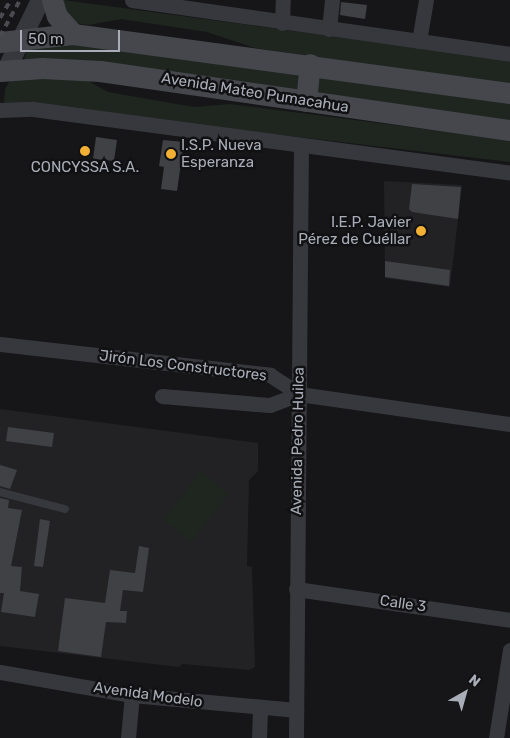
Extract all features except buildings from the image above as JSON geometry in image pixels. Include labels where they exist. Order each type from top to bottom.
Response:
[{"type":"main road","points":[[52,0],[57,16],[73,34]]},
{"type":"main road","points":[[10,40],[73,34],[310,64],[510,93]]},
{"type":"main road","points":[[306,101],[310,64]]},
{"type":"main road","name":"Avenida Mateo Pumacahua","points":[[2,74],[100,71],[510,130]]},
{"type":"street","points":[[2,74],[10,40],[40,0]]},
{"type":"street","points":[[132,0],[282,23],[510,54]]},
{"type":"street","points":[[282,23],[283,0]]},
{"type":"street","points":[[329,29],[332,0]]},
{"type":"street","points":[[419,41],[426,0]]},
{"type":"street","points":[[0,110],[33,109],[510,172]]},
{"type":"street","name":"Avenida Pedro Huilca","points":[[296,738],[301,145]]},
{"type":"street","name":"Jirón Los Constructores","points":[[0,344],[270,375],[300,394],[510,424]]},
{"type":"street","points":[[162,396],[270,405],[300,394]]},
{"type":"street","name":"Calle 3","points":[[296,589],[510,620]]},
{"type":"street","points":[[496,738],[510,650]]},
{"type":"street","name":"Avenida Modelo","points":[[0,672],[132,695],[260,709],[296,710]]},
{"type":"street","points":[[128,738],[132,695]]},
{"type":"street","points":[[260,709],[260,738]]},
{"type":"lane","points":[[0,492],[64,509]]},
{"type":"shaded area","points":[[63,0],[510,60],[510,85],[255,48],[207,32],[121,19],[88,25],[76,23],[66,15]]},
{"type":"shaded area","points":[[31,35],[510,100],[510,128],[24,60]]},
{"type":"shaded area","points":[[44,71],[88,81],[108,92],[194,107],[230,104],[510,140],[510,162],[37,106],[10,107],[4,102],[5,89],[11,79]]},
{"type":"shaded area","name":"I.E.P. Javier Pérez de Cuéllar","points":[[384,181],[462,185],[450,287],[385,278]]},
{"type":"shaded area","points":[[0,409],[258,443],[258,471],[249,480],[247,566],[252,567],[255,667],[249,670],[182,664],[179,667],[0,646]]},
{"type":"shaded area","points":[[201,471],[229,494],[191,542],[163,520]]},
{"type":"railway","points":[[0,18],[11,0]]},
{"type":"railway","points":[[0,36],[20,0]]},
{"type":"place","name":"CONCYSSA S.A.","points":[[85,151]]},
{"type":"place","name":"I.S.P. Nueva Esperanza","points":[[171,154]]},
{"type":"place","name":"I.E.P. Javier Pérez de Cuéllar","points":[[421,231]]}]
